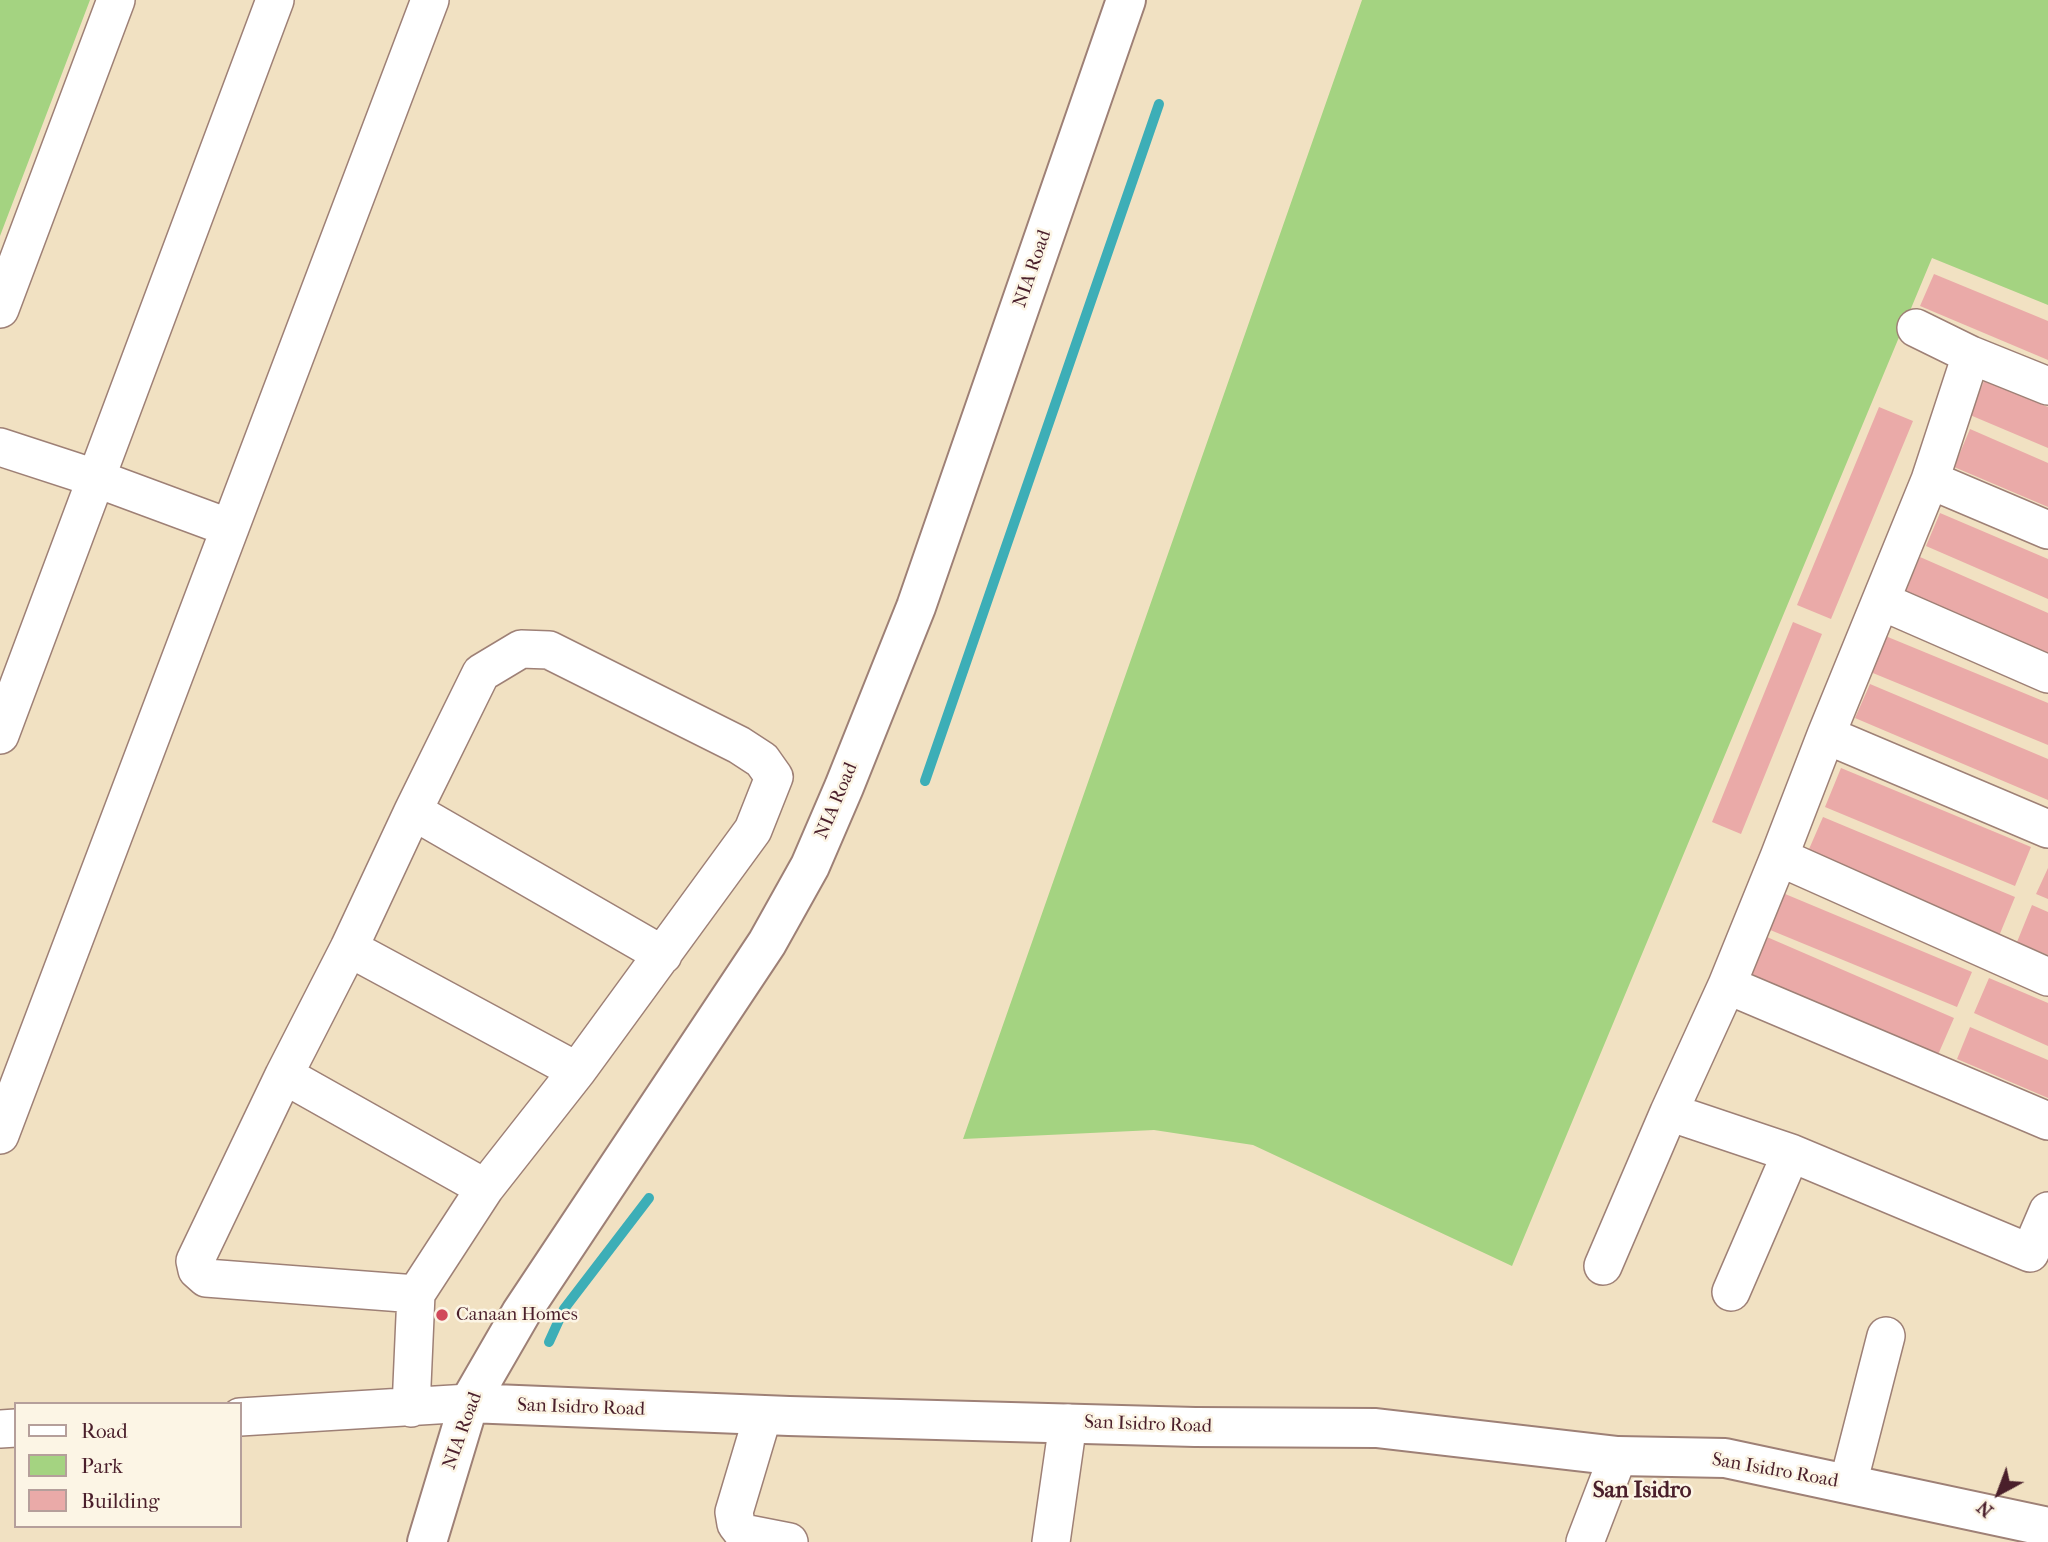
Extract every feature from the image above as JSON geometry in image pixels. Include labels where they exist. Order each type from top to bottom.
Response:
[{"type":"street","points":[[0,309],[116,0]]},
{"type":"street","points":[[0,735],[275,0]]},
{"type":"street","points":[[0,1135],[430,0]]},
{"type":"street","name":"NIA Road","points":[[427,1542],[469,1403],[521,1313],[767,943],[810,866],[916,607],[1126,0]]},
{"type":"street","points":[[1916,328],[1971,355],[2048,386]]},
{"type":"street","points":[[1603,1266],[1727,985],[1779,858],[1930,480],[1971,355]]},
{"type":"street","points":[[0,447],[95,478],[230,528]]},
{"type":"street","points":[[1930,480],[2048,530]]},
{"type":"street","points":[[1881,601],[2048,674]]},
{"type":"street","points":[[411,1408],[416,1294],[485,1188],[577,1071],[753,830],[774,777],[762,760],[739,746],[549,650],[521,649],[481,673],[195,1261],[197,1270],[206,1278],[416,1294]]},
{"type":"street","points":[[1826,735],[2048,829]]},
{"type":"street","points":[[413,811],[663,955]]},
{"type":"street","points":[[1779,858],[2048,977]]},
{"type":"street","points":[[349,948],[577,1071]]},
{"type":"street","points":[[1727,985],[2048,1121]]},
{"type":"street","points":[[284,1075],[485,1188]]},
{"type":"street","points":[[1669,1112],[1791,1153],[2030,1253],[2048,1211]]},
{"type":"street","points":[[1731,1292],[1791,1153]]},
{"type":"street","points":[[1848,1484],[1886,1336]]},
{"type":"street","name":"San Isidro Road","points":[[242,1417],[469,1403],[763,1415],[1195,1427],[1376,1428],[1618,1456],[1725,1458],[2048,1527]]},
{"type":"street","points":[[763,1415],[734,1512],[736,1524],[743,1533],[789,1542]]},
{"type":"street","points":[[1051,1542],[1068,1423]]},
{"type":"street","points":[[1585,1542],[1618,1456]]},
{"type":"green space","points":[[0,0],[90,0],[0,236]]},
{"type":"green space","points":[[1362,0],[2048,0],[2048,305],[1932,258],[1512,1266],[1253,1145],[1154,1130],[963,1139]]},
{"type":"building","points":[[1934,274],[2048,321],[2048,360],[1920,306]]},
{"type":"building","points":[[1984,381],[2048,407],[2048,448],[1970,415]]},
{"type":"building","points":[[1879,407],[1913,421],[1831,619],[1797,605]]},
{"type":"building","points":[[1970,429],[2048,463],[2048,507],[1954,467]]},
{"type":"building","points":[[1940,513],[2048,559],[2048,599],[1926,546]]},
{"type":"building","points":[[1920,557],[2048,613],[2048,658],[1904,595]]},
{"type":"building","points":[[1793,622],[1822,634],[1741,834],[1712,822]]},
{"type":"building","points":[[1883,635],[2048,703],[2048,745],[1868,671]]},
{"type":"building","points":[[1870,684],[2048,759],[2048,800],[1855,718]]},
{"type":"building","points":[[1841,768],[2031,847],[2015,886],[1825,807]]},
{"type":"building","points":[[1823,817],[2015,897],[1999,936],[1806,856]]},
{"type":"building","points":[[2048,868],[2048,899],[2036,894]]},
{"type":"building","points":[[1778,891],[1972,972],[1957,1007],[1763,927]]},
{"type":"building","points":[[2032,905],[2048,912],[2048,955],[2017,942]]},
{"type":"building","points":[[1760,934],[1954,1018],[1937,1057],[1743,972]]},
{"type":"building","points":[[1989,978],[2048,1003],[2048,1046],[1974,1013]]},
{"type":"building","points":[[1970,1027],[2048,1060],[2048,1098],[1957,1059]]},
{"type":"waterway","points":[[925,781],[1159,104]]},
{"type":"waterway","points":[[549,1342],[564,1309],[649,1198]]},
{"type":"place","name":"Canaan Homes","points":[[442,1315]]},
{"type":"district","name":"San Isidro","points":[[1642,1491]]}]
